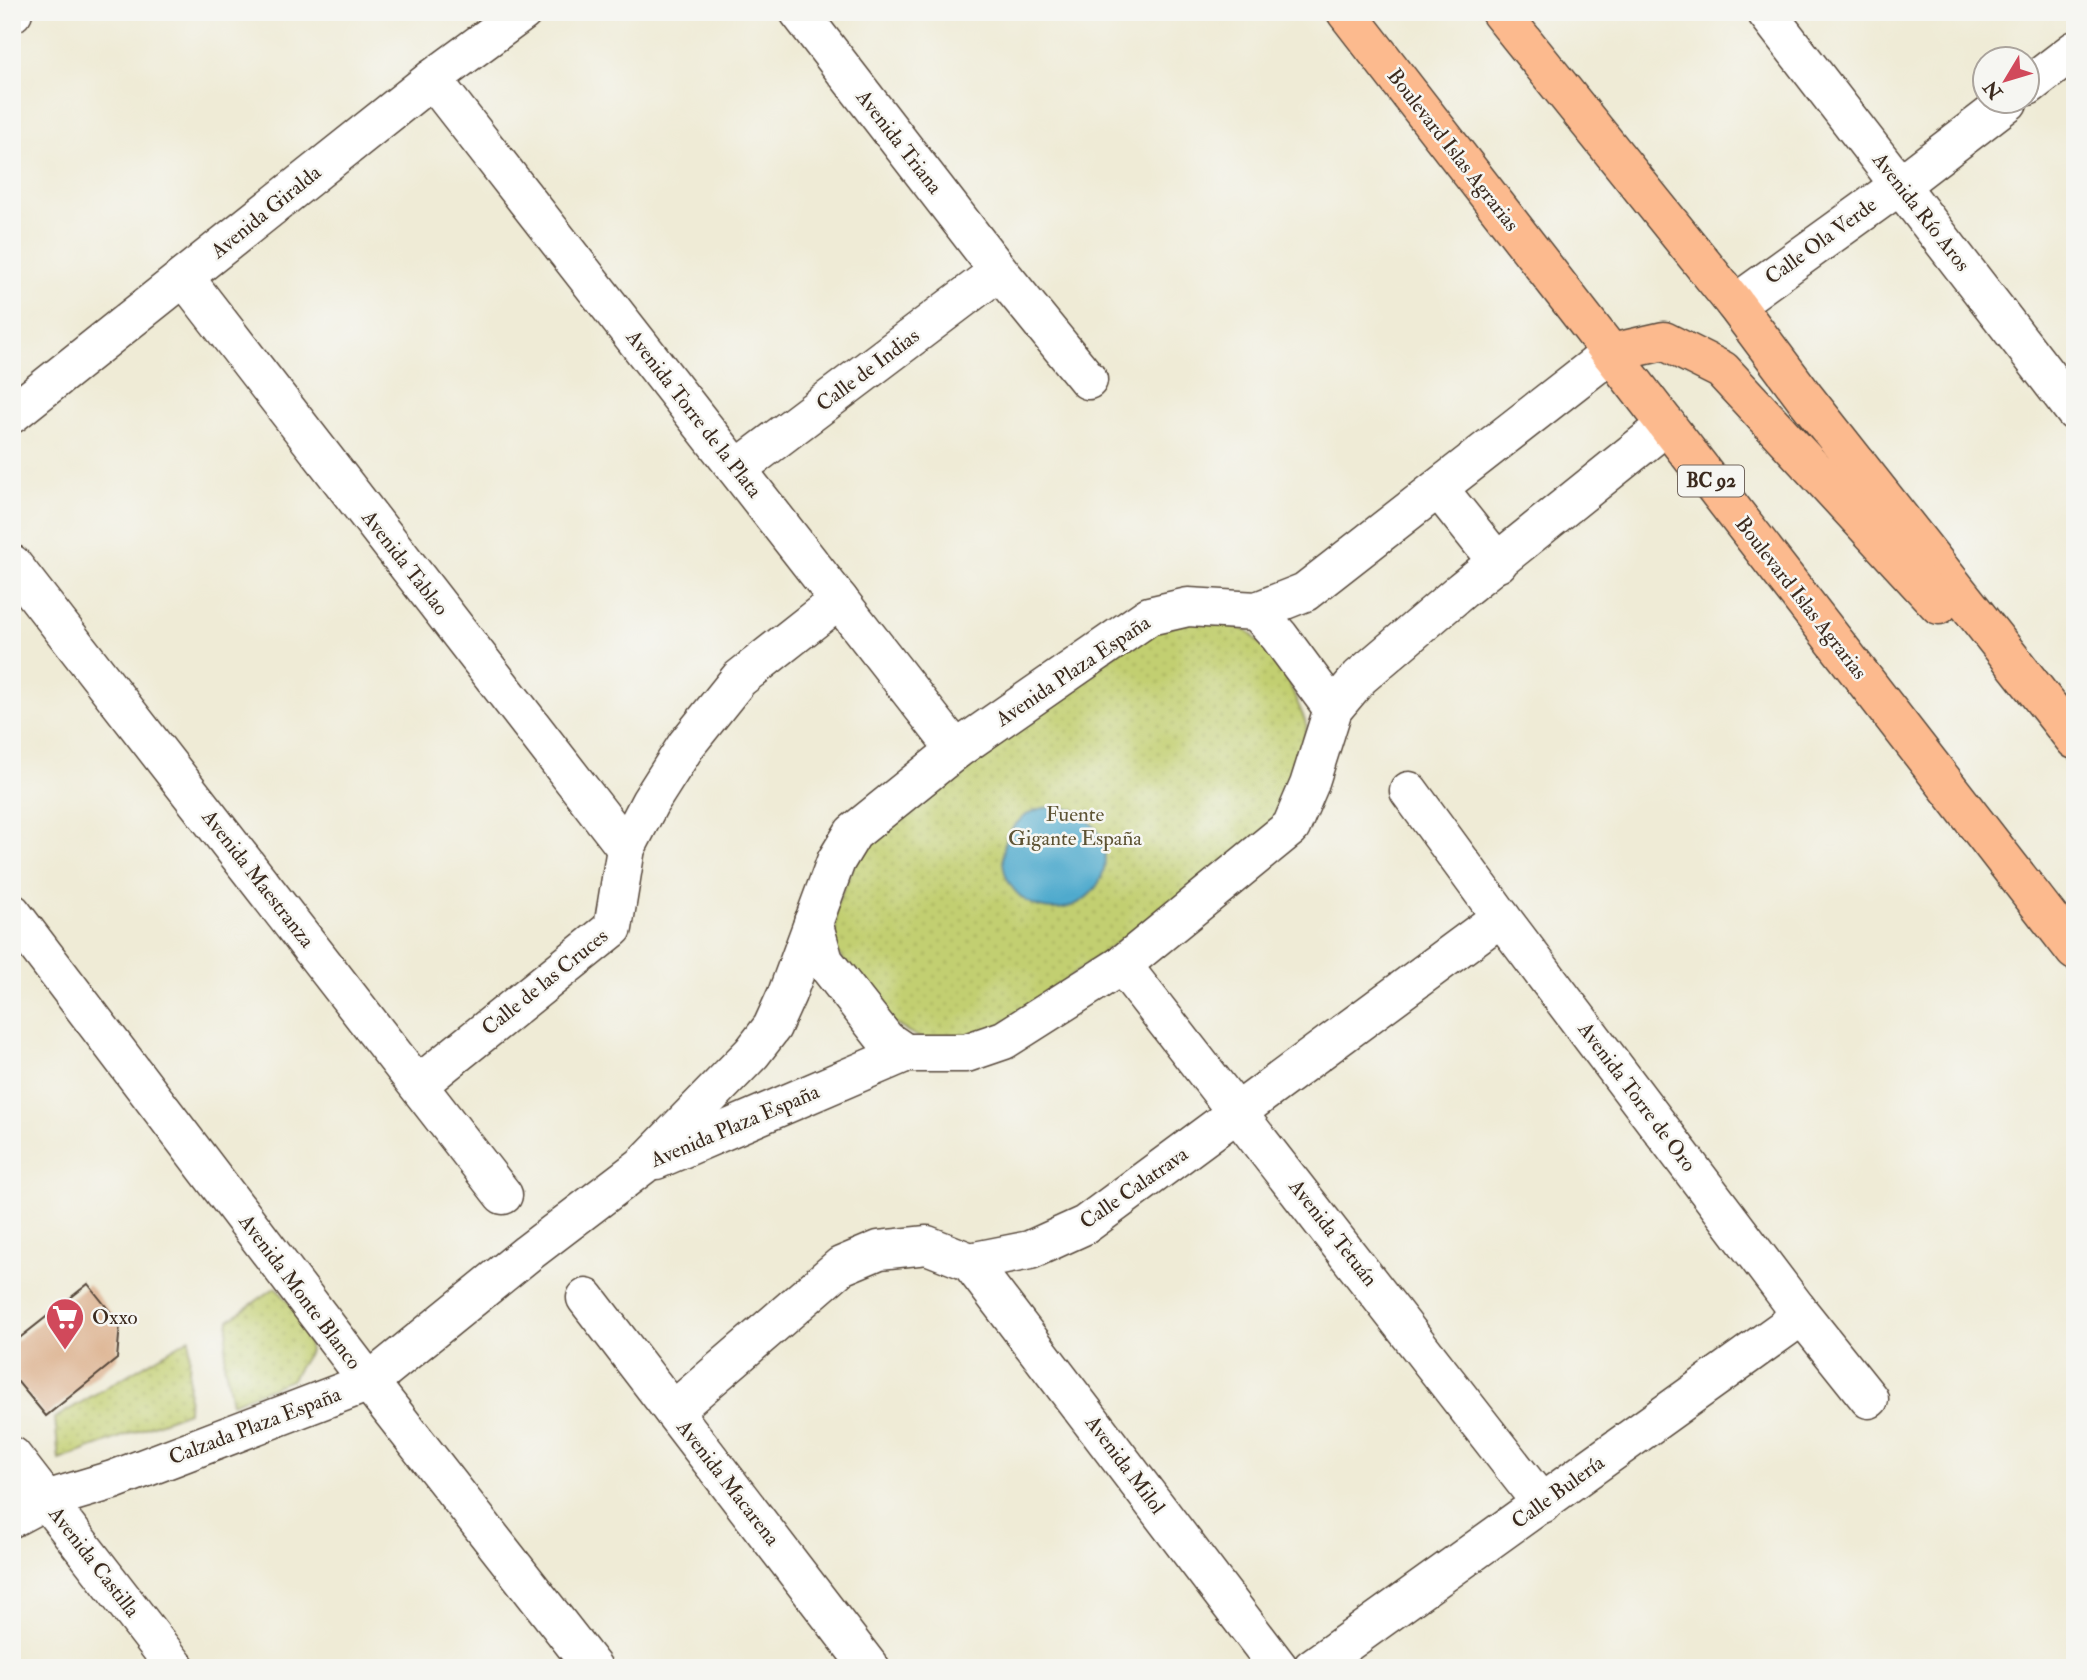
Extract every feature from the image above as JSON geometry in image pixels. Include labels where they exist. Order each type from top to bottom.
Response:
[{"type":"main road","name":"Boulevard Islas Agrarias","points":[[1346,12],[2075,951]]},
{"type":"main road","points":[[1500,12],[1735,304],[1807,400],[2071,735]]},
{"type":"main road","points":[[1611,353],[1664,341],[1722,370],[1957,624],[2071,735]]},
{"type":"street","name":"Avenida Giralda","points":[[12,414],[432,79],[523,12]]},
{"type":"street","name":"Avenida Triana","points":[[799,12],[999,271],[1088,380]]},
{"type":"street","name":"Avenida Río Aros","points":[[1766,12],[2075,412]]},
{"type":"street","points":[[2042,75],[2075,50]]},
{"type":"street","name":"Avenida Torre de la Plata","points":[[432,79],[956,750]]},
{"type":"street","name":"Calle Ola Verde","points":[[1735,304],[1990,116]]},
{"type":"street","name":"Calle de Indias","points":[[737,469],[999,271]]},
{"type":"street","name":"Avenida Tablao","points":[[184,277],[626,848]]},
{"type":"street","name":"Avenida Plaza España","points":[[642,1166],[752,1053],[772,1027],[788,995],[836,861],[853,833],[956,750],[1149,616],[1188,607],[1258,611],[1305,592],[1611,353]]},
{"type":"street","name":"Avenida Plaza España","points":[[642,1166],[905,1053],[966,1053],[1004,1040],[1122,965],[1291,827],[1309,786],[1333,709],[1360,677],[1462,590],[1499,563],[1667,425]]},
{"type":"street","points":[[1439,489],[1499,563]]},
{"type":"street","name":"Avenida Maestranza","points":[[12,564],[503,1195]]},
{"type":"street","name":"Calle de las Cruces","points":[[419,1084],[613,928],[626,848],[650,802],[687,744],[738,679],[839,600]]},
{"type":"street","points":[[1258,611],[1333,709]]},
{"type":"street","name":"Avenida Torre de Oro","points":[[1409,791],[1797,1309],[1869,1399]]},
{"type":"street","name":"Avenida Monte Blanco","points":[[12,913],[369,1382],[593,1668]]},
{"type":"street","name":"Calle Calatrava","points":[[970,1262],[1030,1251],[1085,1225],[1501,917]]},
{"type":"street","points":[[813,922],[824,961],[886,1040],[905,1053]]},
{"type":"street","name":"Avenida Tetuán","points":[[1122,965],[1240,1112],[1542,1504]]},
{"type":"street","name":"Calzada Plaza España","points":[[12,1518],[46,1500],[113,1480],[369,1382],[528,1253],[642,1166]]},
{"type":"street","points":[[673,1411],[841,1266],[879,1250],[927,1245],[970,1262]]},
{"type":"street","name":"Avenida Milol","points":[[970,1262],[1279,1668]]},
{"type":"street","name":"Avenida Macarena","points":[[586,1298],[870,1668]]},
{"type":"street","name":"Calle Bulería","points":[[1312,1668],[1789,1325],[1797,1309]]},
{"type":"street","name":"Avenida Castilla","points":[[12,1457],[176,1668]]},
{"type":"green space","name":"Fuente Gigante España","points":[[1206,618],[1248,631],[1282,666],[1307,725],[1295,785],[1266,835],[1008,1021],[970,1042],[927,1042],[885,1019],[835,948],[836,907],[863,843],[1143,633]]},
{"type":"green space","points":[[276,1287],[301,1318],[310,1350],[291,1380],[232,1403],[224,1362],[229,1320]]},
{"type":"green space","points":[[190,1338],[188,1412],[59,1460],[55,1418]]},
{"type":"water","name":"Fuente Gigante España","points":[[1054,807],[1073,811],[1090,822],[1101,839],[1105,858],[1101,877],[1090,894],[1073,905],[1054,909],[1035,905],[1018,894],[1007,877],[1003,858],[1007,839],[1018,822],[1035,811]]},
{"type":"building","name":"Oxxo","points":[[88,1284],[120,1324],[117,1359],[46,1416],[12,1375],[12,1344]]},
{"type":"place","name":"Oxxo","points":[[65,1351]]}]
